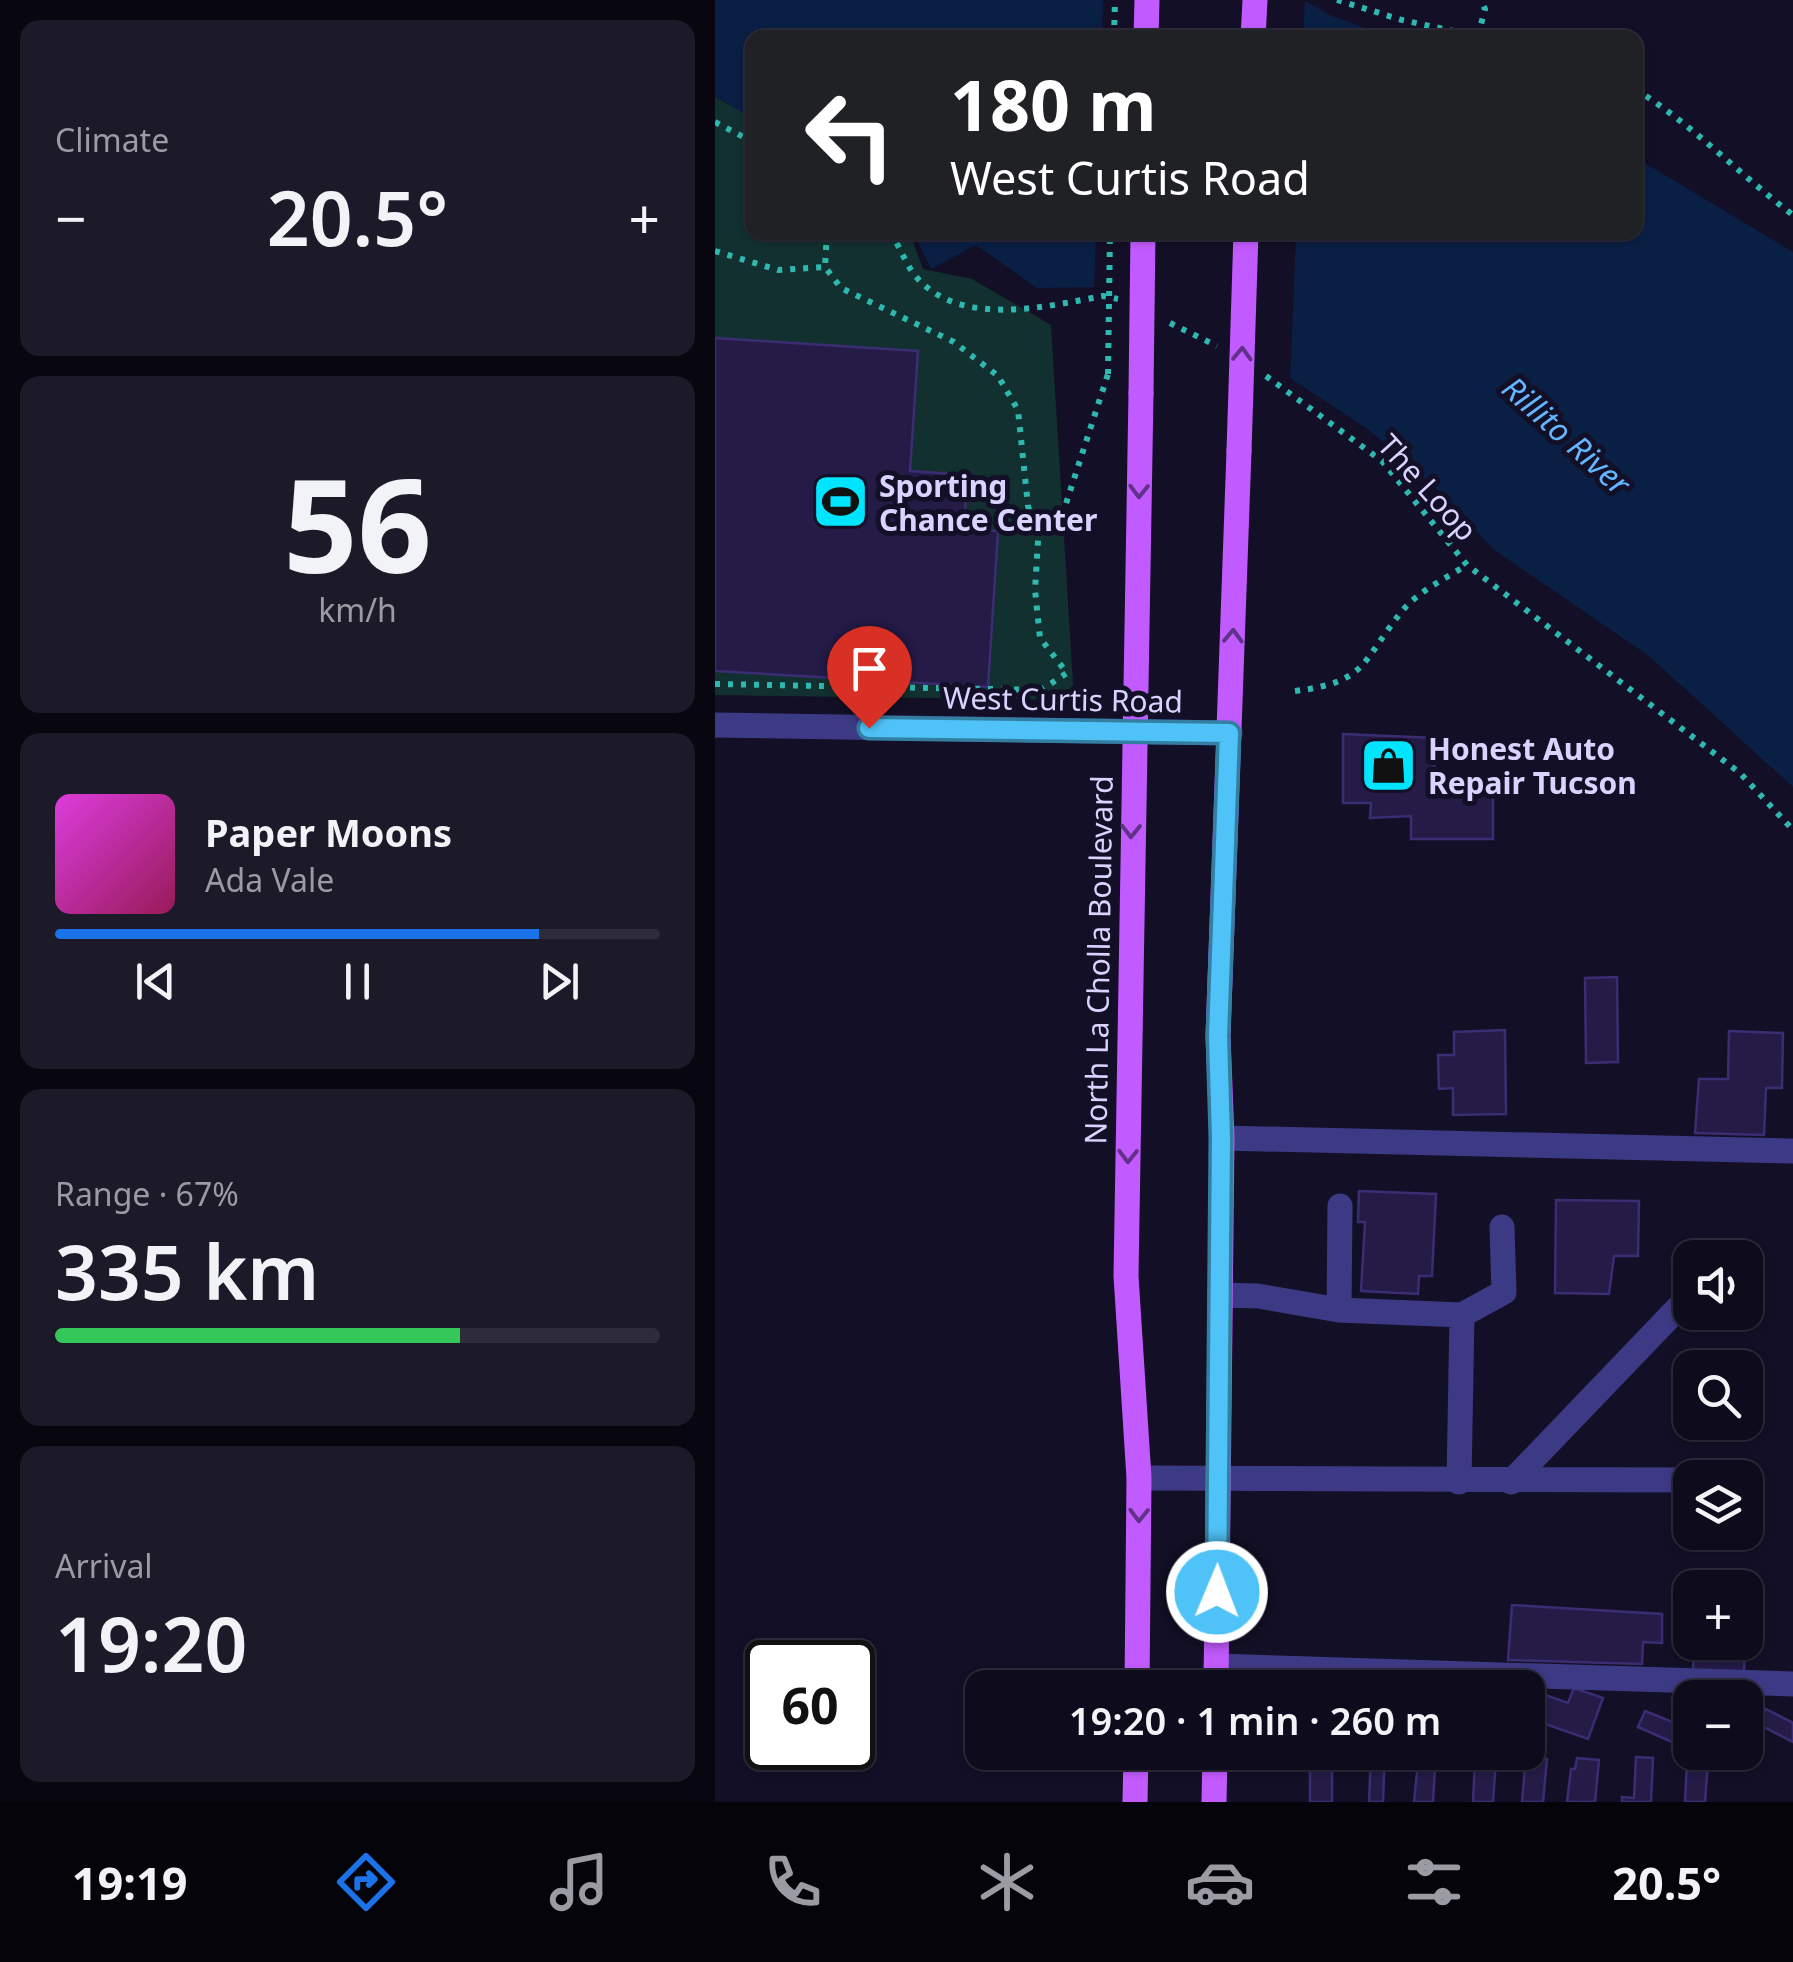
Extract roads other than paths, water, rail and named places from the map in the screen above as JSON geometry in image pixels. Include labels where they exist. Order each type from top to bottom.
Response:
[{"type":"main road","points":[[1146,30],[1147,0]]},
{"type":"main road","points":[[1253,30],[1255,0]]},
{"type":"main road","name":"North La Cholla Boulevard","points":[[1137,1670],[1139,1478],[1126,1276],[1143,240]]},
{"type":"main road","points":[[1216,1670],[1221,1138],[1218,1036],[1247,240]]},
{"type":"main road","points":[[1135,1802],[1136,1770]]},
{"type":"main road","points":[[1214,1802],[1215,1770]]},
{"type":"street","name":"West Curtis Road","points":[[715,726],[1229,733]]},
{"type":"street","points":[[1221,1138],[1793,1151]]},
{"type":"street","points":[[1339,1310],[1340,1206]]},
{"type":"street","points":[[1220,1295],[1258,1296],[1339,1310],[1462,1315],[1503,1292],[1501,1226]]},
{"type":"street","points":[[1511,1482],[1673,1313]]},
{"type":"street","points":[[1459,1482],[1462,1315]]},
{"type":"street","points":[[1139,1478],[1673,1480]]},
{"type":"street","points":[[1545,1681],[1793,1684]]},
{"type":"water","points":[[715,0],[1303,0],[1371,30],[745,30],[745,113],[715,97]]},
{"type":"water","name":"Rillito River","points":[[1643,162],[1793,252],[1793,787],[1649,656],[1493,549],[1441,493],[1369,430],[1232,340],[1106,287],[1037,288],[976,245],[931,269],[917,240],[1643,240]]},
{"type":"place","name":"Sporting Chance Center","points":[[840,502]]},
{"type":"place","name":"Honest Auto Repair Tucson","points":[[1389,765]]}]
